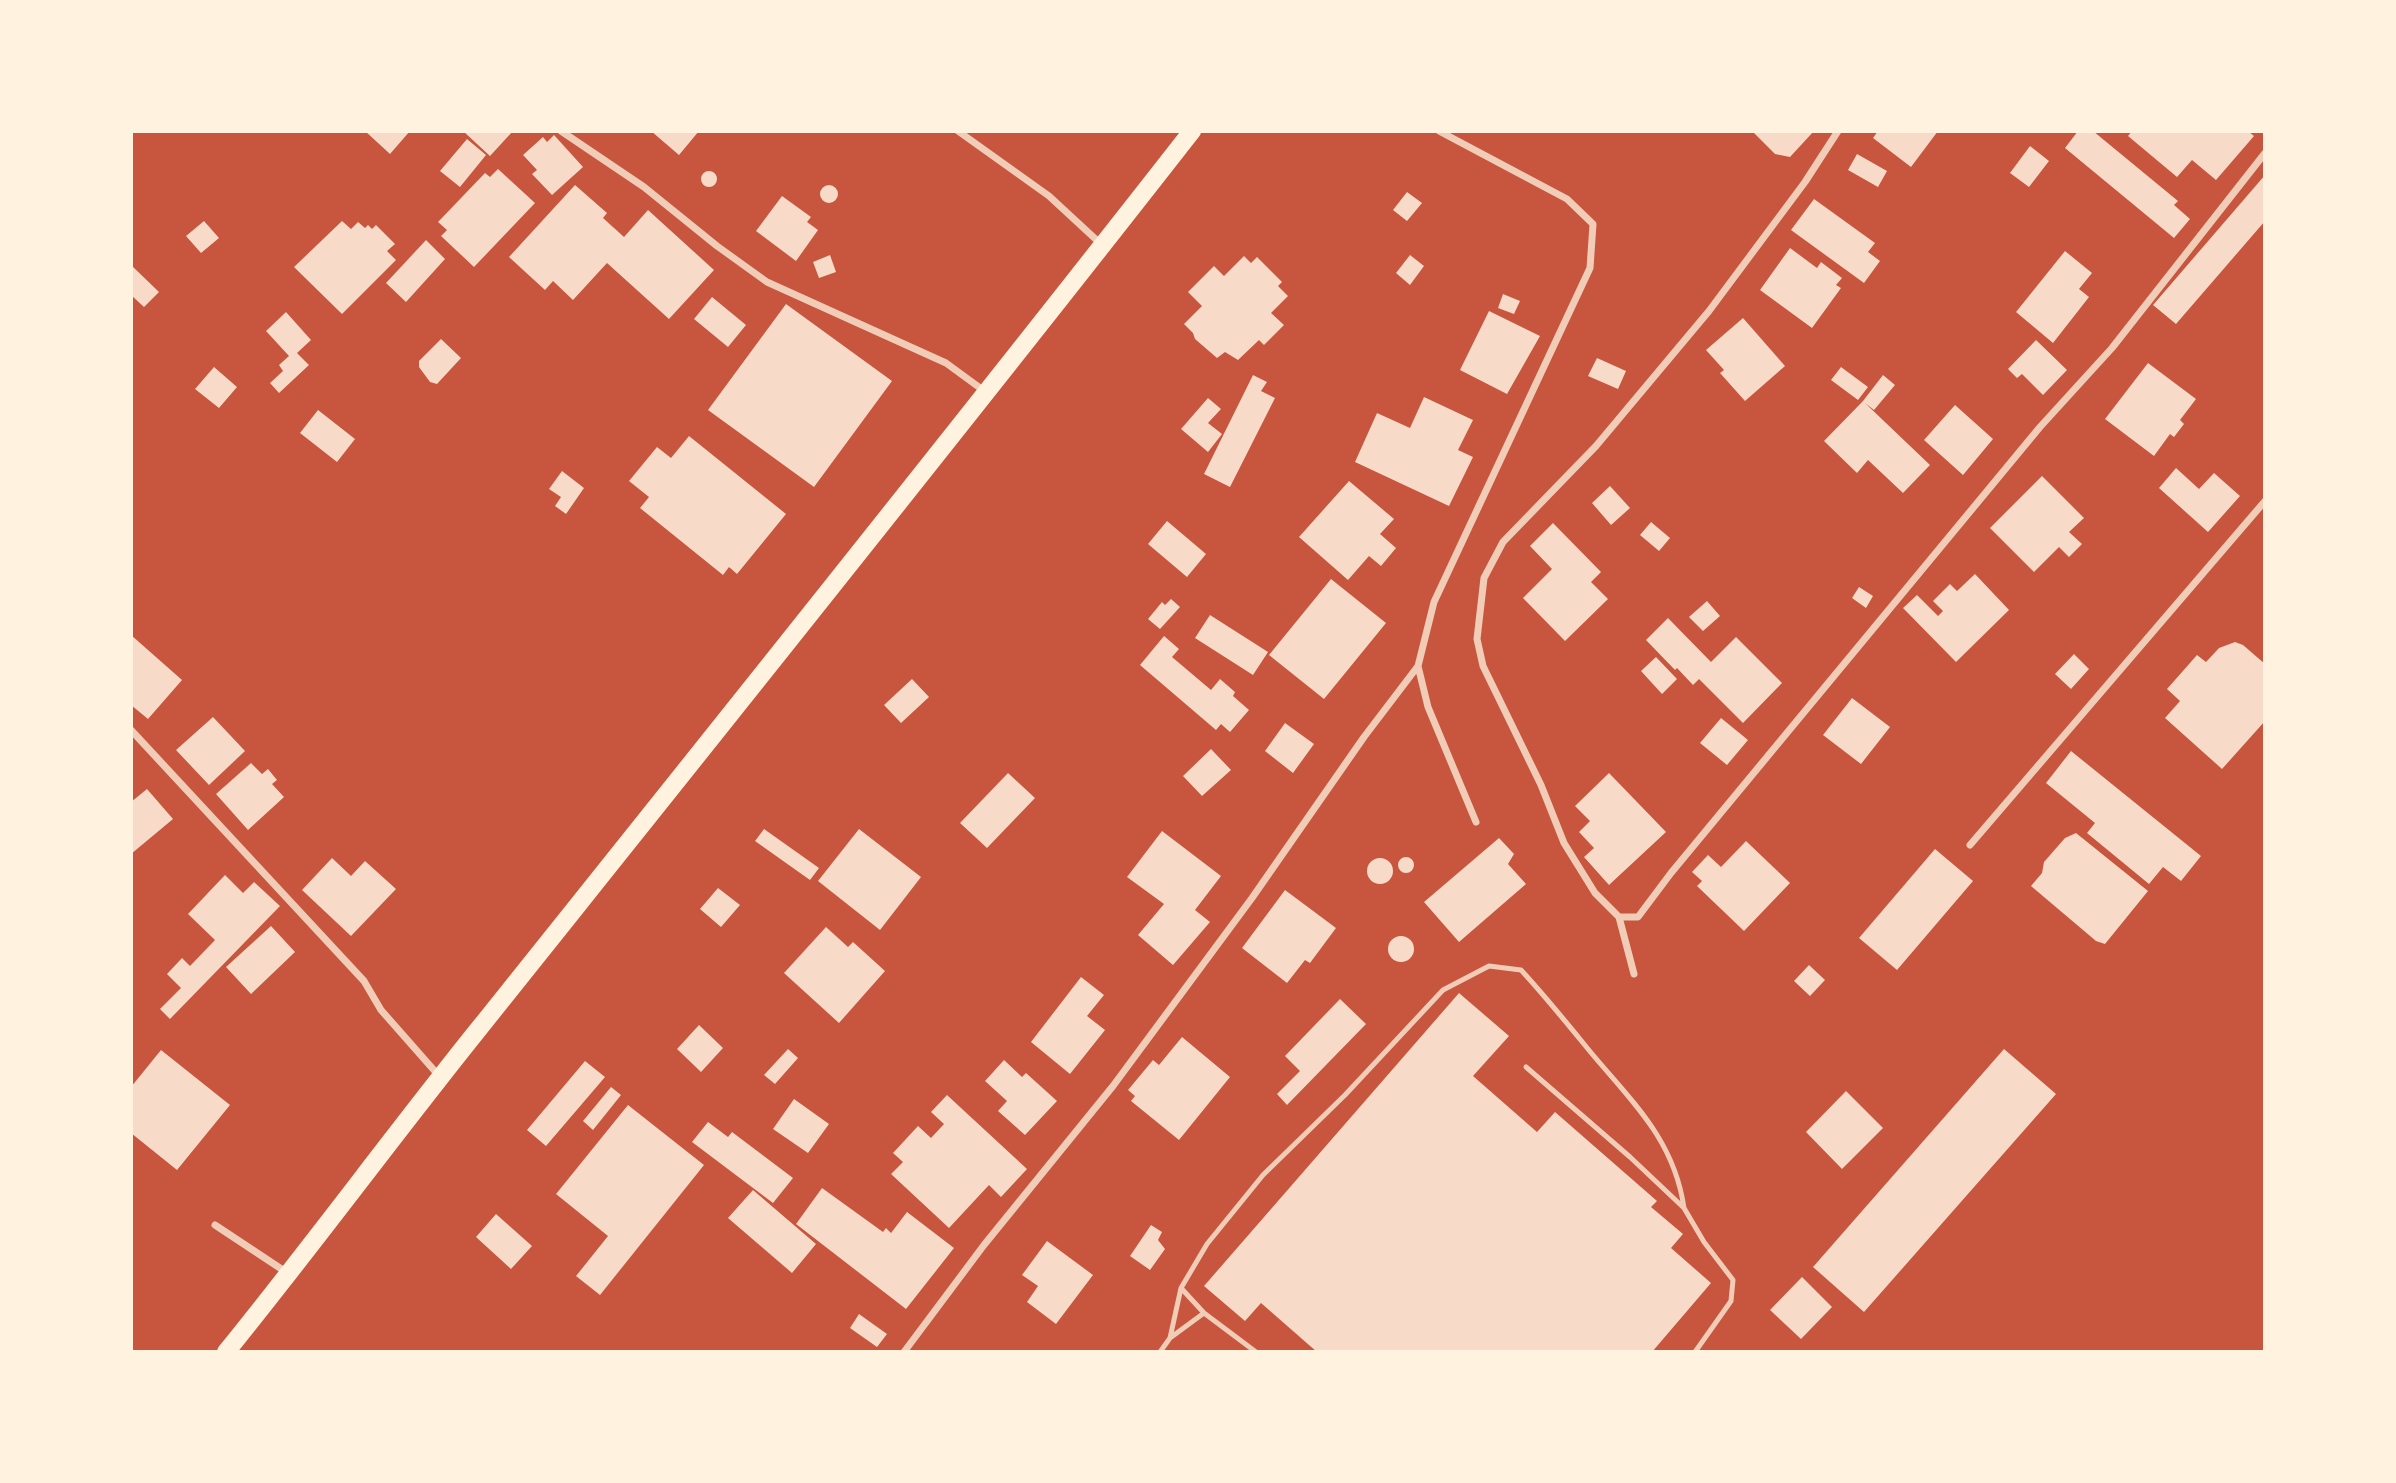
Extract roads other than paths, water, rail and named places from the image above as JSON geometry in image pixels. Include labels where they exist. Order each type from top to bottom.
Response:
[{"type":"main road","points":[[226,1352],[441,1077],[988,393],[1192,131]]},
{"type":"street","points":[[561,131],[644,187],[767,282],[946,363],[988,393]]},
{"type":"street","points":[[958,131],[1049,196],[1103,245]]},
{"type":"street","points":[[904,1352],[984,1245],[1112,1086],[1252,898],[1364,737],[1418,666],[1434,602],[1590,268],[1593,224],[1567,199],[1439,131]]},
{"type":"street","points":[[1634,974],[1619,917],[1595,893],[1564,843],[1541,785],[1483,666],[1478,639],[1484,578],[1503,542],[1596,446],[1709,311],[1805,182],[1838,131]]},
{"type":"street","points":[[1619,917],[1638,917],[1671,873],[2040,427],[2112,348],[2265,153]]},
{"type":"street","points":[[1970,845],[2265,501]]},
{"type":"street","points":[[1418,666],[1428,707],[1476,822]]},
{"type":"street","points":[[131,730],[364,981],[381,1010],[441,1077]]},
{"type":"street","points":[[215,1225],[289,1274]]},
{"type":"lane","points":[[1170,1338],[1181,1288],[1207,1244],[1263,1175],[1345,1095],[1443,990],[1489,966],[1521,970],[1628,1094],[1666,1149],[1681,1183],[1684,1208]]},
{"type":"lane","points":[[1526,1067],[1684,1208],[1704,1242],[1733,1280],[1731,1301],[1695,1352]]},
{"type":"lane","points":[[1181,1288],[1204,1312],[1256,1352]]},
{"type":"lane","points":[[1160,1352],[1170,1338],[1204,1312]]}]
